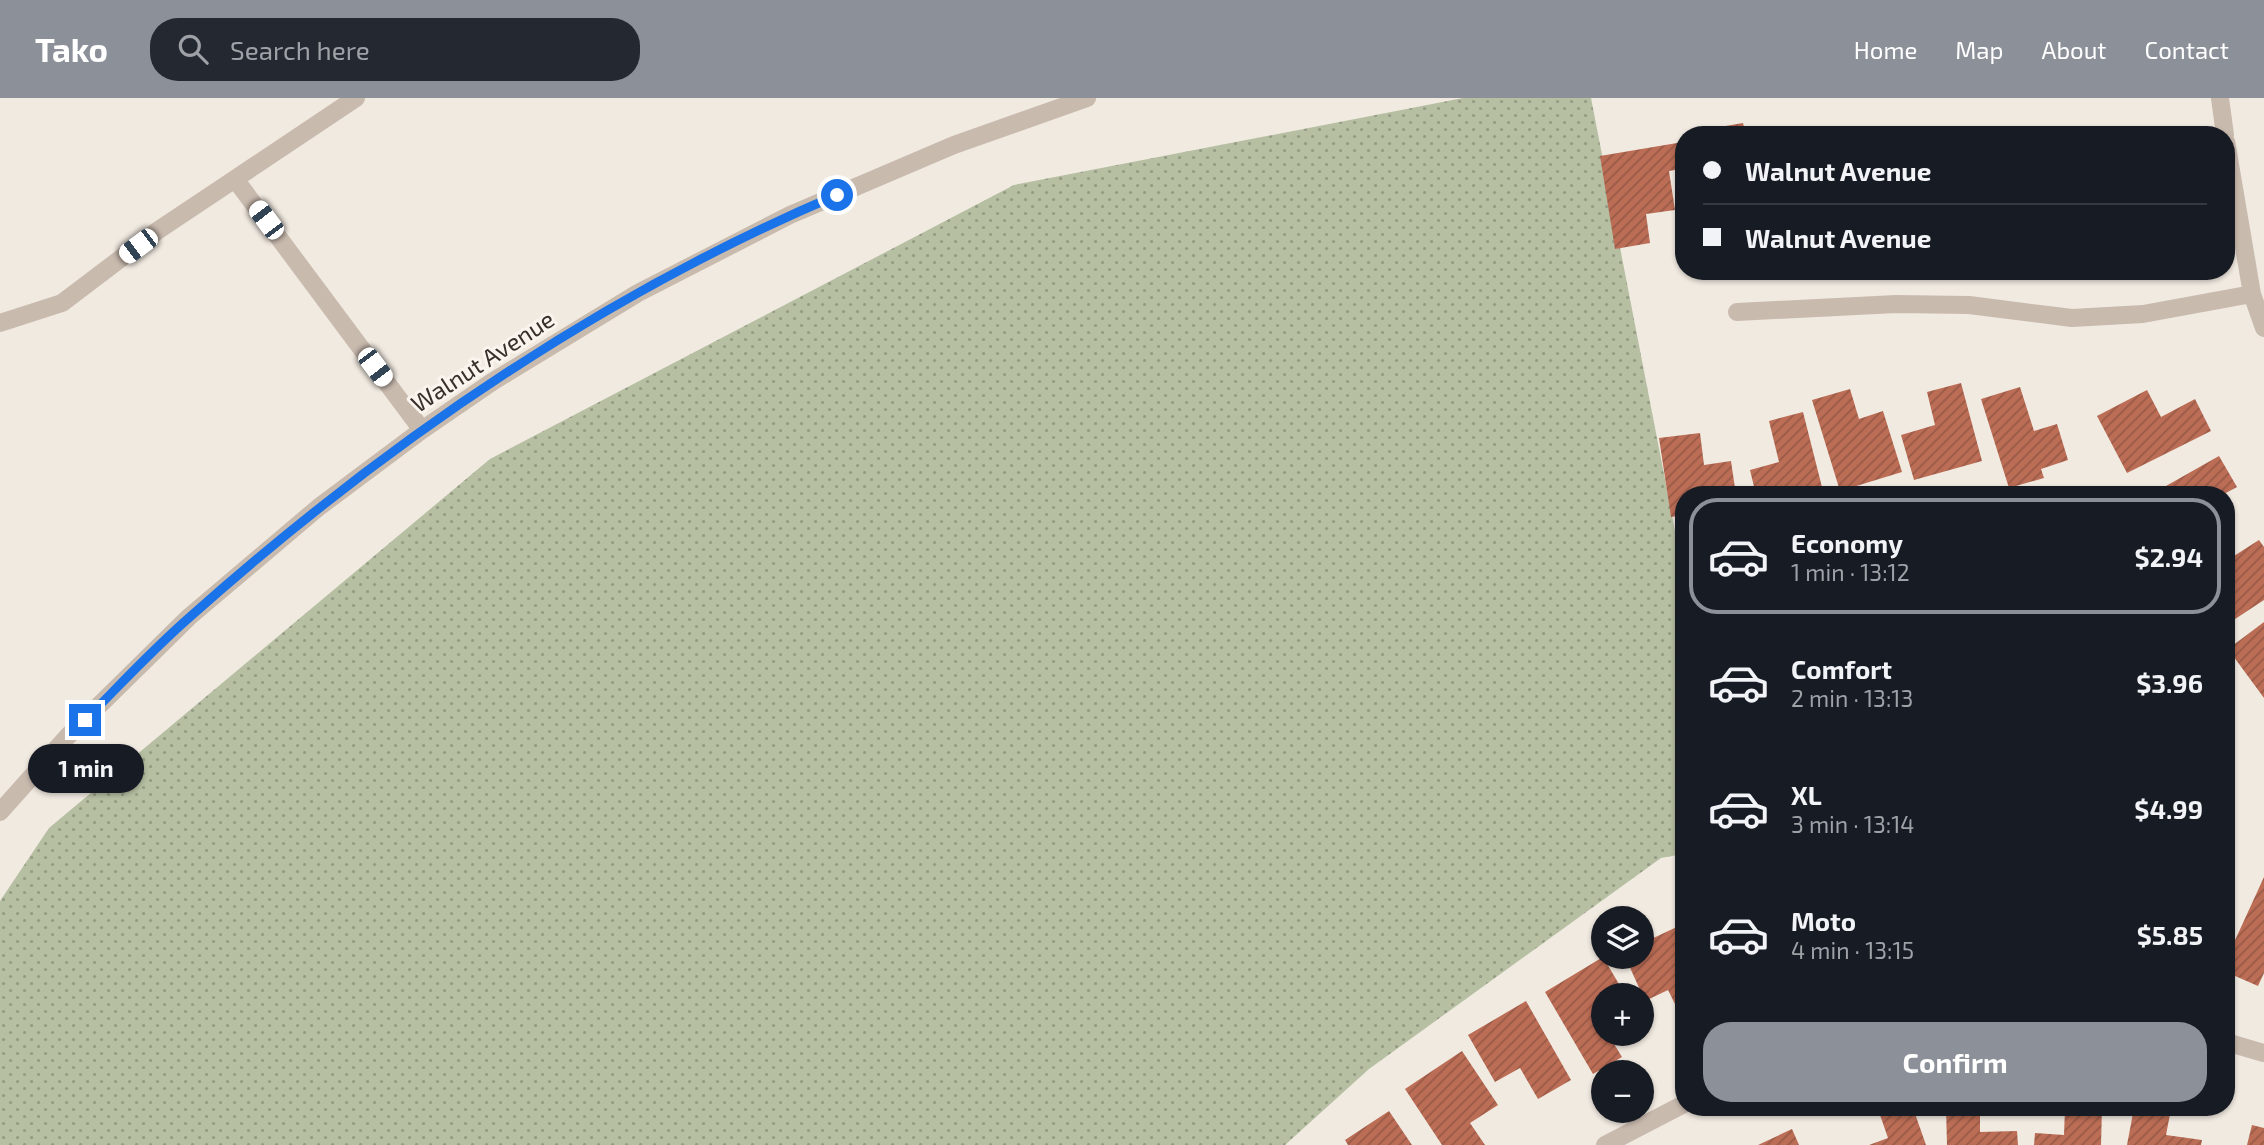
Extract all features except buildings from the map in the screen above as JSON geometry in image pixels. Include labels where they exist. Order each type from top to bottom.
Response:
[{"type":"street","points":[[0,323],[62,303],[157,231],[356,98]]},
{"type":"street","name":"Walnut Avenue","points":[[0,812],[67,737],[189,617],[319,507],[492,382],[638,293],[790,215],[954,145],[1087,98]]},
{"type":"street","points":[[2220,98],[2224,126]]},
{"type":"street","points":[[235,179],[422,430]]},
{"type":"street","points":[[2235,194],[2252,294],[2264,328]]},
{"type":"street","points":[[1737,312],[1896,304],[1969,305],[2072,318],[2143,314],[2252,294]]},
{"type":"street","points":[[2235,1045],[2264,1053]]},
{"type":"street","points":[[1605,1145],[1675,1109]]},
{"type":"green space","points":[[1463,98],[1591,98],[1675,531],[1675,855],[1661,858],[1591,906],[1369,1069],[1285,1145],[0,1145],[0,901],[49,828],[490,459],[1014,185]]},
{"type":"route","points":[[85,720],[189,617],[319,507],[422,430],[492,382],[638,293],[790,215],[837,195]]}]
